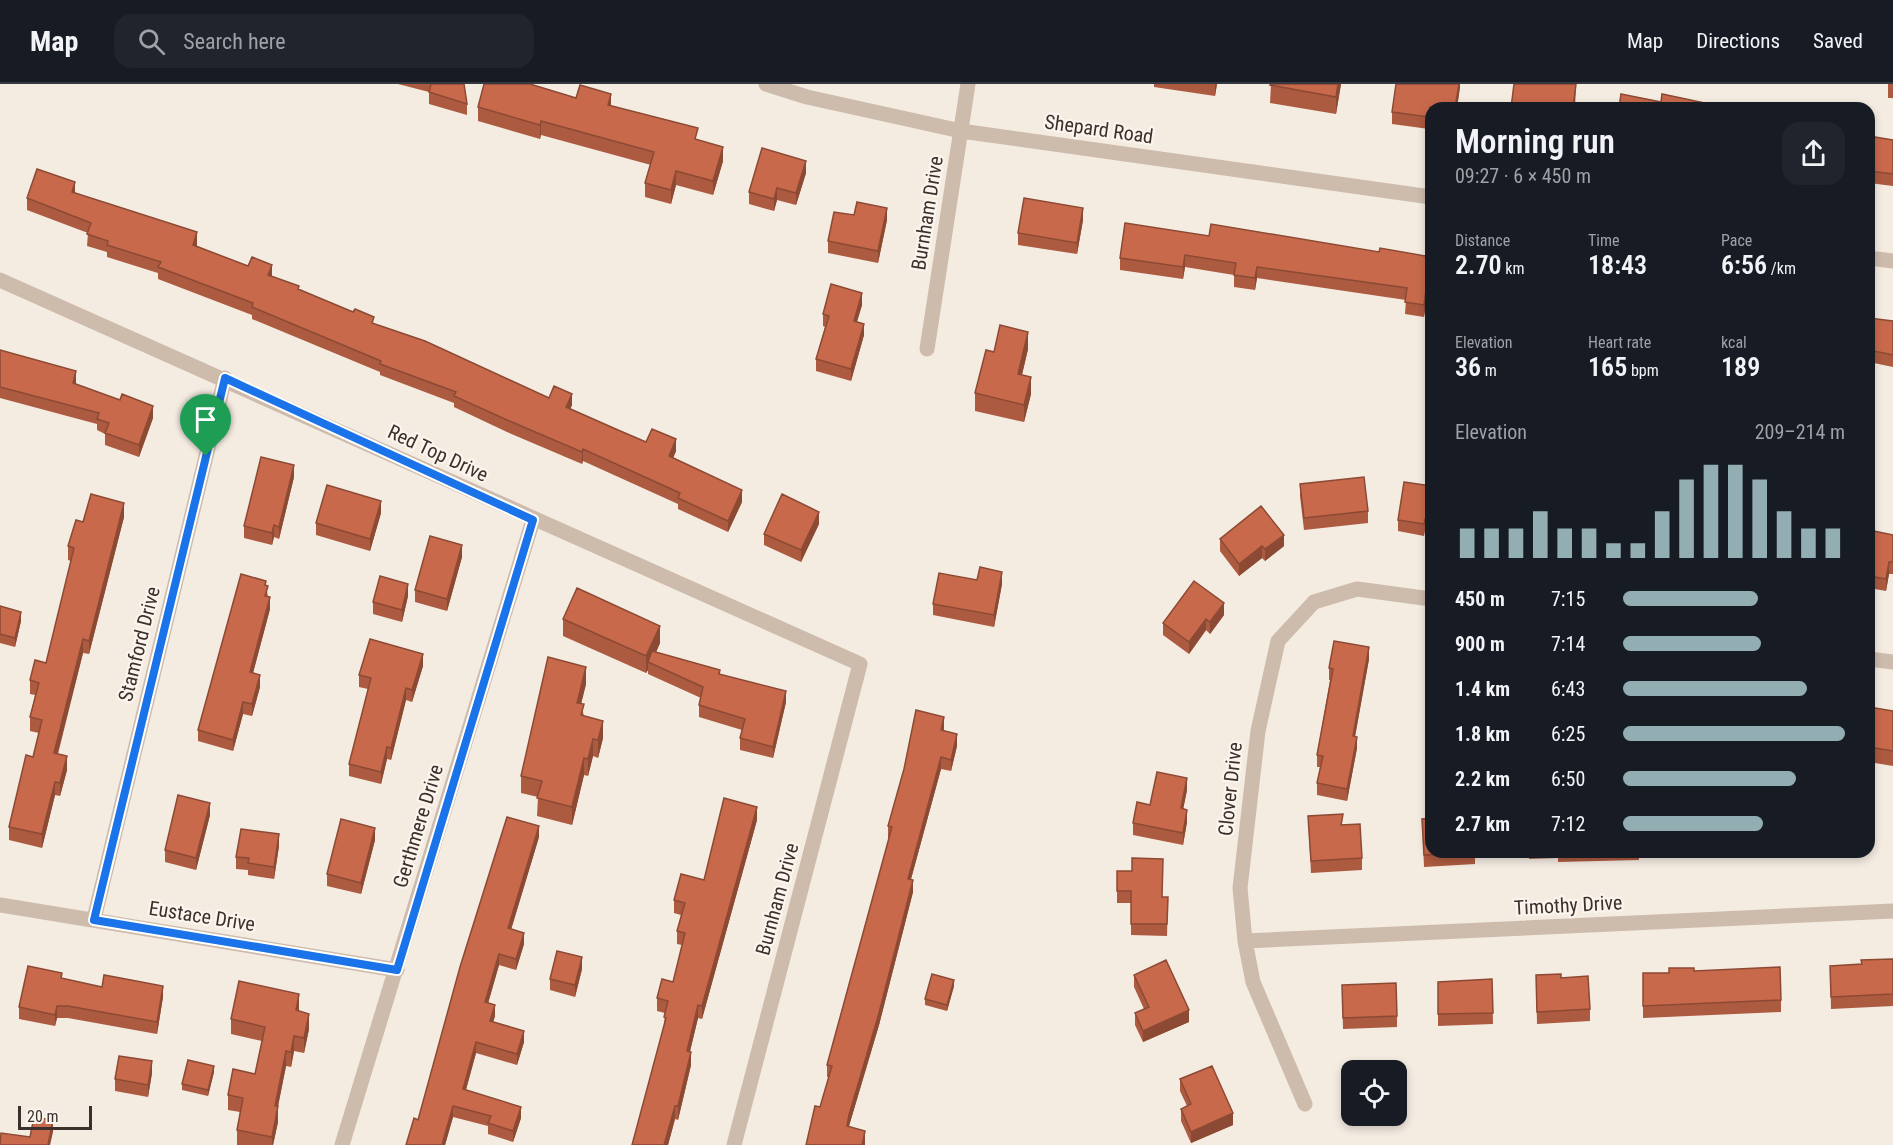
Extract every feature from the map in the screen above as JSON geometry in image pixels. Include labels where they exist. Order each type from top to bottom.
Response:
[{"type":"street","name":"Shepard Road","points":[[766,84],[807,97],[961,131],[1425,196]]},
{"type":"street","name":"Burnham Drive","points":[[927,349],[968,84]]},
{"type":"street","points":[[1875,259],[1893,261]]},
{"type":"street","name":"Red Top Drive","points":[[0,280],[225,378],[533,520],[860,664]]},
{"type":"street","name":"Stamford Drive","points":[[94,920],[225,378]]},
{"type":"street","name":"Gerthmere Drive","points":[[342,1145],[533,520]]},
{"type":"street","name":"Clover Drive","points":[[1305,1104],[1253,982],[1245,940],[1241,878],[1258,731],[1278,641],[1314,602],[1357,589],[1425,598]]},
{"type":"street","points":[[1875,660],[1893,663]]},
{"type":"street","name":"Burnham Drive","points":[[734,1145],[860,664]]},
{"type":"street","name":"Eustace Drive","points":[[0,905],[397,970]]},
{"type":"street","name":"Timothy Drive","points":[[1245,940],[1893,911]]},
{"type":"building","points":[[431,84],[464,84],[467,104],[429,92]]},
{"type":"building","points":[[484,84],[530,84],[576,98],[580,85],[611,94],[608,105],[698,128],[695,139],[723,147],[713,181],[676,171],[671,190],[645,183],[654,152],[541,121],[540,125],[478,107]]},
{"type":"building","points":[[1271,84],[1338,84],[1336,97]]},
{"type":"building","points":[[1396,84],[1459,84],[1456,102],[1425,102],[1425,116],[1392,112]]},
{"type":"building","points":[[1514,84],[1576,84],[1574,102],[1512,102]]},
{"type":"building","points":[[1621,94],[1661,102],[1620,102]]},
{"type":"building","points":[[1662,94],[1700,102],[1661,102]]},
{"type":"building","points":[[1875,137],[1893,140],[1893,174],[1875,172]]},
{"type":"building","points":[[762,148],[806,161],[796,193],[777,188],[774,199],[749,192]]},
{"type":"building","points":[[37,169],[75,182],[72,192],[197,232],[193,245],[248,266],[252,257],[272,265],[268,275],[299,286],[298,289],[353,312],[355,309],[374,317],[372,323],[425,341],[549,398],[554,386],[572,394],[566,407],[646,442],[652,429],[676,439],[669,456],[742,490],[728,521],[678,498],[680,493],[583,449],[582,452],[507,420],[454,396],[456,392],[380,364],[381,361],[252,307],[253,303],[158,267],[161,262],[107,245],[108,241],[87,234],[91,223],[27,198]]},
{"type":"building","points":[[1024,198],[1083,208],[1077,243],[1018,233]]},
{"type":"building","points":[[857,202],[887,208],[878,251],[828,241],[834,212],[854,215]]},
{"type":"building","points":[[1125,223],[1209,236],[1211,224],[1379,252],[1380,248],[1425,256],[1424,305],[1405,302],[1407,288],[1257,267],[1255,278],[1234,275],[1236,263],[1185,255],[1183,267],[1120,258]]},
{"type":"building","points":[[831,284],[862,293],[854,321],[864,324],[851,369],[816,359],[829,316],[823,314]]},
{"type":"building","points":[[1875,319],[1893,321],[1893,355],[1875,351]]},
{"type":"building","points":[[1000,325],[1028,332],[1018,374],[1031,377],[1024,405],[975,393],[986,350],[994,352]]},
{"type":"building","points":[[0,350],[76,371],[73,383],[120,400],[122,394],[153,406],[139,445],[105,433],[109,423],[97,419],[99,413],[0,387]]},
{"type":"building","points":[[261,457],[294,465],[279,527],[274,525],[272,533],[244,526]]},
{"type":"building","points":[[1364,477],[1368,511],[1304,518],[1300,484]]},
{"type":"building","points":[[1404,482],[1425,485],[1424,524],[1398,520]]},
{"type":"building","points":[[327,485],[381,501],[370,539],[316,523]]},
{"type":"building","points":[[91,494],[124,503],[89,641],[83,639],[54,753],[67,756],[60,783],[55,782],[42,834],[9,827],[26,755],[33,757],[42,720],[30,717],[39,683],[30,680],[35,660],[46,663],[74,548],[68,546],[76,520],[83,522]]},
{"type":"building","points":[[782,494],[819,512],[801,550],[764,534]]},
{"type":"building","points":[[1261,506],[1284,535],[1265,549],[1262,546],[1239,564],[1220,539]]},
{"type":"building","points":[[1875,531],[1893,535],[1893,562],[1889,562],[1886,579],[1875,577]]},
{"type":"building","points":[[430,536],[462,545],[447,599],[415,590]]},
{"type":"building","points":[[980,567],[1002,572],[994,615],[933,604],[939,573],[977,580]]},
{"type":"building","points":[[241,574],[266,581],[265,585],[268,586],[265,596],[270,597],[250,672],[260,675],[252,704],[243,702],[233,740],[198,730]]},
{"type":"building","points":[[380,576],[408,584],[402,610],[373,602]]},
{"type":"building","points":[[1194,581],[1224,603],[1210,622],[1206,619],[1189,642],[1163,623]]},
{"type":"building","points":[[577,588],[660,626],[646,656],[563,619]]},
{"type":"building","points":[[0,606],[21,612],[15,638],[0,634]]},
{"type":"building","points":[[370,639],[423,654],[412,690],[406,688],[391,748],[387,747],[381,772],[349,764],[371,678],[359,675]]},
{"type":"building","points":[[1334,641],[1369,647],[1353,736],[1357,737],[1347,789],[1317,783],[1323,756],[1317,755],[1333,669],[1329,668]]},
{"type":"building","points":[[652,651],[720,670],[719,674],[786,691],[773,747],[740,738],[745,719],[699,705],[703,687],[648,662]]},
{"type":"building","points":[[548,657],[586,667],[577,703],[584,704],[581,715],[603,721],[598,740],[593,739],[588,759],[584,758],[572,807],[537,798],[542,781],[521,776]]},
{"type":"building","points":[[1875,708],[1893,711],[1893,751],[1875,748]]},
{"type":"building","points":[[916,710],[944,717],[941,730],[957,734],[951,760],[941,757],[908,879],[913,880],[879,1013],[849,1115],[847,1126],[865,1131],[862,1145],[806,1145],[815,1106],[820,1107],[832,1066],[827,1065],[892,827],[888,826],[904,769]]},
{"type":"building","points":[[1157,772],[1187,778],[1181,808],[1187,810],[1183,833],[1133,823],[1137,802],[1150,805]]},
{"type":"building","points":[[178,795],[210,803],[196,858],[165,850]]},
{"type":"building","points":[[724,798],[757,807],[702,1006],[698,1005],[687,1051],[691,1052],[678,1106],[675,1106],[664,1145],[632,1145],[666,1018],[664,1017],[668,1001],[657,998],[662,979],[673,982],[685,933],[677,931],[685,903],[674,900],[681,874],[704,880]]},
{"type":"building","points":[[1343,814],[1341,825],[1360,824],[1362,858],[1311,861],[1308,816]]},
{"type":"building","points":[[507,817],[539,826],[508,928],[524,933],[516,959],[499,954],[485,1002],[495,1005],[490,1021],[524,1031],[517,1054],[476,1042],[463,1089],[521,1107],[513,1131],[488,1123],[491,1116],[453,1106],[442,1145],[406,1145],[414,1118],[418,1120],[460,967]]},
{"type":"building","points":[[341,819],[375,828],[361,883],[327,874]]},
{"type":"building","points":[[1422,819],[1425,819],[1425,855],[1424,855]]},
{"type":"building","points":[[241,829],[279,834],[274,867],[248,863],[249,858],[236,857]]},
{"type":"building","points":[[1132,858],[1163,859],[1162,897],[1168,897],[1167,924],[1131,924],[1131,891],[1117,891],[1117,871],[1132,871]]},
{"type":"building","points":[[557,951],[582,957],[575,985],[550,979]]},
{"type":"building","points":[[1893,959],[1893,994],[1831,997],[1830,966],[1862,964],[1861,960]]},
{"type":"building","points":[[1166,960],[1189,1010],[1143,1031],[1135,1013],[1149,1007],[1134,975]]},
{"type":"building","points":[[28,966],[62,973],[61,978],[102,987],[104,975],[163,986],[157,1022],[68,1006],[57,1006],[55,1015],[19,1007]]},
{"type":"building","points":[[1780,967],[1781,1000],[1643,1006],[1643,973],[1669,973],[1669,968],[1694,968],[1694,971]]},
{"type":"building","points":[[932,974],[954,980],[947,1005],[925,999]]},
{"type":"building","points":[[1561,974],[1561,978],[1588,976],[1590,1009],[1537,1012],[1536,975]]},
{"type":"building","points":[[1492,979],[1493,1013],[1438,1014],[1438,982]]},
{"type":"building","points":[[239,981],[299,994],[296,1010],[309,1014],[304,1038],[294,1036],[291,1052],[286,1051],[275,1106],[278,1106],[272,1137],[237,1130],[243,1098],[228,1095],[233,1069],[255,1074],[265,1027],[231,1019]]},
{"type":"building","points":[[1396,983],[1397,1016],[1343,1018],[1342,985]]},
{"type":"building","points":[[119,1056],[152,1061],[148,1085],[115,1079]]},
{"type":"building","points":[[188,1060],[214,1066],[208,1090],[182,1084]]},
{"type":"building","points":[[1212,1066],[1233,1113],[1191,1132],[1181,1109],[1191,1104],[1180,1079]]},
{"type":"building","points":[[34,1117],[53,1120],[48,1145],[0,1145],[1,1133],[30,1137]]},
{"type":"route","points":[[225,378],[533,520],[397,970],[94,920],[206,456],[225,378]]}]
